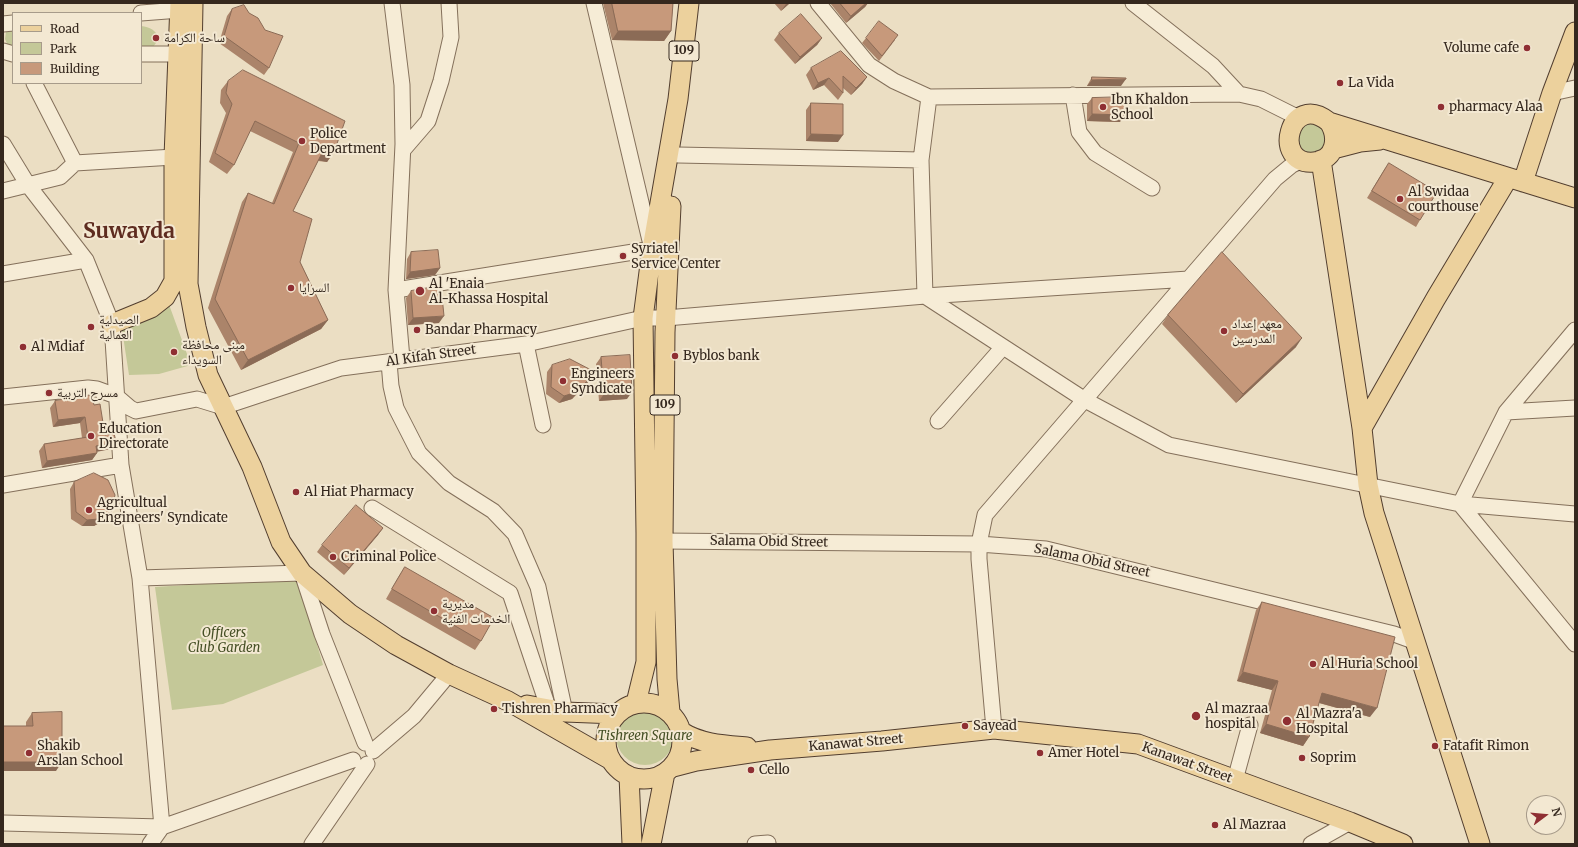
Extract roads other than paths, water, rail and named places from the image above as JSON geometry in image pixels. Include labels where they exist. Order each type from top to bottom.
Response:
[{"type":"main road","name":"109","points":[[670,712],[667,679],[663,541],[666,318],[669,221],[678,155],[678,99],[689,3]]},
{"type":"main road","points":[[112,324],[151,308],[166,297],[174,281],[174,157],[178,54],[184,5]]},
{"type":"main road","points":[[184,5],[188,284],[196,327],[208,375],[252,467],[281,542],[302,573],[361,622],[396,645],[449,674],[508,700],[610,760]]},
{"type":"main road","points":[[1362,428],[1436,298],[1516,180],[1552,93],[1575,32]]},
{"type":"main road","points":[[636,703],[646,662],[643,318],[652,249],[678,99]]},
{"type":"main road","points":[[1319,157],[1336,140],[1334,130],[1329,122],[1323,117],[1315,114],[1299,118],[1291,128],[1288,141],[1296,156],[1319,157],[1360,142],[1388,140]]},
{"type":"main road","points":[[1329,122],[1575,198]]},
{"type":"main road","points":[[1319,157],[1362,428],[1368,485],[1374,513],[1480,844]]},
{"type":"main road","points":[[508,700],[557,711],[616,714]]},
{"type":"main road","points":[[651,844],[669,770],[682,750],[682,732],[677,721],[670,712],[654,704],[636,703],[622,709],[616,714],[606,731],[605,741],[610,760],[615,767],[630,776],[642,779],[654,778],[669,770]]},
{"type":"main road","name":"Kanawat Street","points":[[669,770],[696,760],[747,755],[770,750],[882,741],[994,729],[1138,744],[1350,822],[1403,844]]},
{"type":"main road","points":[[682,732],[691,737],[709,743],[770,750]]},
{"type":"main road","points":[[630,776],[632,844]]},
{"type":"street","points":[[392,3],[402,85],[403,150],[396,290],[395,361],[391,386],[396,408],[419,453],[449,483],[493,511],[515,534],[538,587],[557,711]]},
{"type":"street","points":[[403,150],[428,121],[441,81],[451,38],[449,3]]},
{"type":"street","points":[[396,290],[652,249],[594,3]]},
{"type":"street","points":[[818,3],[869,65],[894,81],[929,97],[1239,94],[1261,99],[1299,118]]},
{"type":"street","points":[[1133,3],[1213,66],[1239,94]]},
{"type":"street","points":[[142,13],[184,5]]},
{"type":"street","points":[[142,54],[178,54]]},
{"type":"street","points":[[35,84],[75,163]]},
{"type":"street","points":[[1552,93],[1575,88]]},
{"type":"street","points":[[1072,95],[1079,132],[1095,153],[1152,188]]},
{"type":"street","points":[[929,97],[921,160],[925,296],[1085,400],[1169,445],[1460,504],[1575,514]]},
{"type":"street","points":[[1275,179],[1283,161],[1288,141]]},
{"type":"street","points":[[3,144],[28,185],[86,260],[112,324],[121,465],[140,578],[162,827],[150,844]]},
{"type":"street","points":[[678,155],[921,160]]},
{"type":"street","points":[[3,191],[60,177],[75,163],[174,157]]},
{"type":"street","points":[[994,729],[979,544],[985,515],[1275,179],[1292,165],[1319,157]]},
{"type":"street","points":[[3,274],[86,260]]},
{"type":"street","name":"Al Kifah Street","points":[[223,407],[341,368],[526,344],[643,318],[666,318],[925,296],[1189,279]]},
{"type":"street","points":[[1460,504],[1506,412],[1575,330]]},
{"type":"street","points":[[526,344],[543,425]]},
{"type":"street","points":[[938,421],[1003,347]]},
{"type":"street","points":[[3,397],[88,388],[107,391],[136,411],[197,399],[223,407]]},
{"type":"street","points":[[1506,412],[1575,408]]},
{"type":"street","points":[[3,485],[121,465]]},
{"type":"street","points":[[1460,504],[1575,644]]},
{"type":"street","points":[[372,508],[510,592],[557,711]]},
{"type":"street","name":"Salama Obid Street","points":[[663,541],[979,544],[1046,549],[1394,634],[1416,642]]},
{"type":"street","points":[[140,578],[302,573],[322,634],[368,753]]},
{"type":"street","points":[[368,753],[358,743],[353,747],[351,754],[353,760],[358,764],[368,753],[414,716],[449,674]]},
{"type":"street","points":[[1235,780],[1250,725]]},
{"type":"street","points":[[312,844],[368,753]]},
{"type":"street","points":[[3,823],[162,827],[353,760]]},
{"type":"street","points":[[1310,844],[1350,822]]},
{"type":"place","name":"ساحة الكرامة","points":[[156,38]]},
{"type":"place","name":"Volume cafe","points":[[1527,48]]},
{"type":"place","name":"La Vida","points":[[1340,83]]},
{"type":"place","name":"Ibn Khaldon School","points":[[1103,107]]},
{"type":"place","name":"pharmacy Alaa","points":[[1441,107]]},
{"type":"place","name":"Police Department","points":[[302,141]]},
{"type":"place","name":"Al Swidaa courthouse","points":[[1400,199]]},
{"type":"place","name":"Syriatel Service Center","points":[[623,256]]},
{"type":"place","name":"السرايا","points":[[291,288]]},
{"type":"place","name":"Al 'Enaia Al-Khassa Hospital","points":[[420,291]]},
{"type":"place","name":"الصيدلية العمالية","points":[[91,327]]},
{"type":"place","name":"Bandar Pharmacy","points":[[417,330]]},
{"type":"place","name":"معهد إعداد المدرسين","points":[[1224,331]]},
{"type":"place","name":"Al Mdiaf","points":[[23,347]]},
{"type":"place","name":"مبنى محافظة السويداء","points":[[174,352]]},
{"type":"place","name":"Byblos bank","points":[[675,356]]},
{"type":"place","name":"Engineers Syndicate","points":[[563,381]]},
{"type":"place","name":"مسرح التربية","points":[[49,393]]},
{"type":"place","name":"Education Directorate","points":[[91,436]]},
{"type":"place","name":"Al Hiat Pharmacy","points":[[296,492]]},
{"type":"place","name":"Agricultual Engineers' Syndicate","points":[[89,510]]},
{"type":"place","name":"Criminal Police","points":[[333,557]]},
{"type":"place","name":"مديرية الخدمات الفنية","points":[[434,611]]},
{"type":"place","name":"Al Huria School","points":[[1313,664]]},
{"type":"place","name":"Tishren Pharmacy","points":[[494,709]]},
{"type":"place","name":"Al mazraa hospital","points":[[1196,716]]},
{"type":"place","name":"Al Mazra'a Hospital","points":[[1287,721]]},
{"type":"place","name":"Sayead","points":[[965,726]]},
{"type":"place","name":"Fatafit Rimon","points":[[1435,746]]},
{"type":"place","name":"Shakib Arslan School","points":[[29,753]]},
{"type":"place","name":"Amer Hotel","points":[[1040,753]]},
{"type":"place","name":"Soprim","points":[[1302,758]]},
{"type":"place","name":"Cello","points":[[751,770]]},
{"type":"place","name":"Al Mazraa","points":[[1215,825]]},
{"type":"district","name":"Suwayda","points":[[129,232]]},
{"type":"park label","name":"Officers Club Garden","points":[[224,640]]},
{"type":"park label","name":"Tishreen Square","points":[[645,736]]}]
